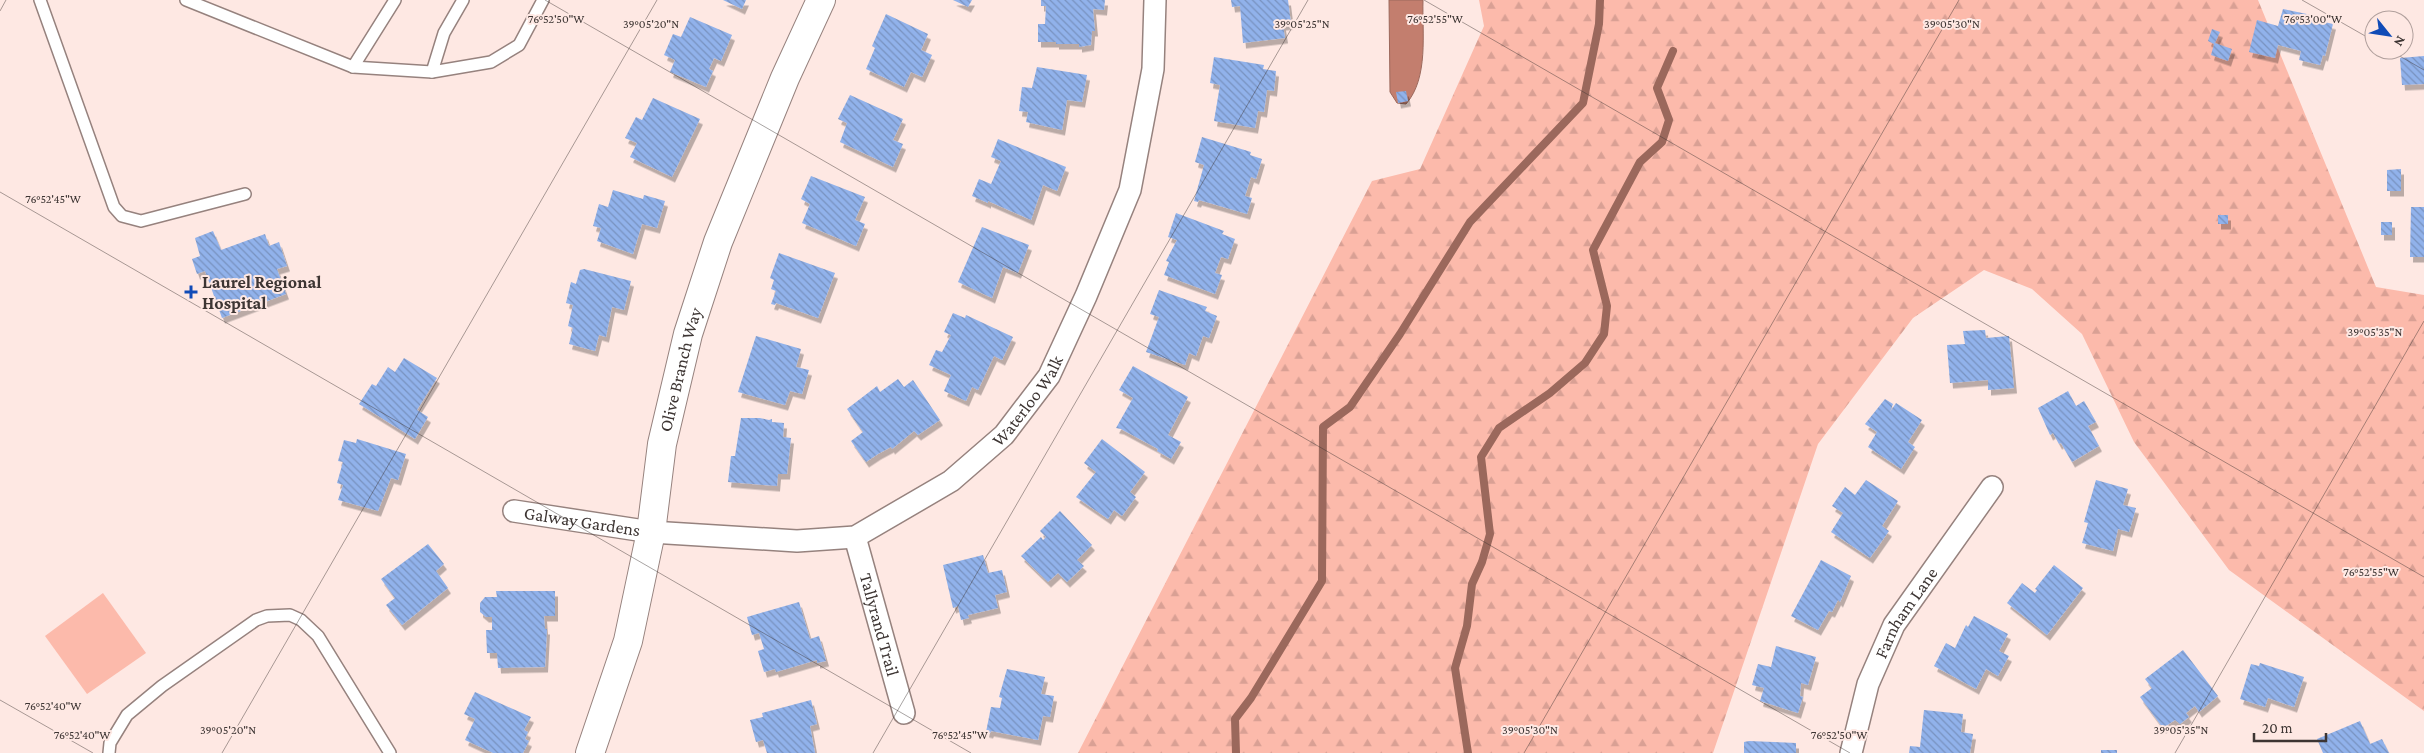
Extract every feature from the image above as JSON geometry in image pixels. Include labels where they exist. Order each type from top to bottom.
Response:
[{"type":"street","name":"Olive Branch Way","points":[[590,753],[628,641],[651,532],[662,444],[691,324],[718,242],[785,78],[821,0]]},
{"type":"street","name":"Waterloo Walk","points":[[651,532],[797,541],[855,537],[951,482],[1004,435],[1049,376],[1086,296],[1130,190],[1153,69],[1155,0]]},
{"type":"street","name":"Farnham Lane","points":[[1851,753],[1868,684],[1894,625],[1992,487]]},
{"type":"street","name":"Galway Gardens","points":[[514,511],[651,532]]},
{"type":"street","name":"Tallyrand Trail","points":[[855,537],[904,713]]},
{"type":"lane","points":[[40,0],[114,207],[122,216],[141,221],[246,194]]},
{"type":"lane","points":[[186,0],[353,67],[432,72],[491,62],[519,45],[543,0]]},
{"type":"lane","points":[[353,67],[395,0]]},
{"type":"lane","points":[[432,72],[444,34],[463,0]]},
{"type":"lane","points":[[109,753],[110,743],[128,715],[162,686],[256,620],[267,616],[290,615],[301,620],[318,636],[390,753]]},
{"type":"green space","points":[[1479,0],[2258,0],[2376,287],[2424,295],[2424,711],[2229,570],[2134,442],[2082,334],[2032,289],[1984,270],[1913,318],[1818,444],[1713,753],[1078,753],[1372,181],[1420,169],[1484,26]]},
{"type":"green space","points":[[103,593],[146,653],[87,694],[45,636]]},
{"type":"shaded area","points":[[1389,0],[1423,0],[1423,54],[1421,68],[1413,93],[1406,104],[1397,103],[1390,92]]},
{"type":"building","points":[[723,0],[746,0],[742,9]]},
{"type":"building","points":[[953,0],[972,0],[968,7]]},
{"type":"building","points":[[1041,0],[1105,0],[1104,10],[1093,9],[1095,31],[1092,31],[1091,45],[1079,47],[1079,44],[1038,42],[1038,24],[1045,24],[1046,6],[1041,6]]},
{"type":"building","points":[[1231,0],[1288,0],[1291,24],[1283,25],[1285,38],[1243,43],[1240,6],[1232,7]]},
{"type":"building","points":[[2283,9],[2321,17],[2320,21],[2333,24],[2325,56],[2323,55],[2320,65],[2299,60],[2301,51],[2278,45],[2275,58],[2249,52],[2257,20],[2278,26]]},
{"type":"building","points":[[886,14],[928,34],[921,50],[932,55],[922,77],[911,72],[904,87],[866,69],[875,48],[872,46]]},
{"type":"building","points":[[690,17],[732,35],[721,61],[714,58],[709,69],[713,71],[706,87],[670,72],[675,60],[664,55],[673,34],[681,37]]},
{"type":"building","points":[[2212,29],[2220,32],[2215,43],[2232,49],[2228,61],[2211,55],[2214,44],[2208,41]]},
{"type":"building","points":[[2424,56],[2424,84],[2402,85],[2400,60],[2414,60],[2414,57]]},
{"type":"building","points":[[1214,57],[1264,65],[1263,69],[1276,71],[1274,91],[1267,90],[1264,112],[1258,111],[1255,128],[1214,121],[1220,85],[1210,83]]},
{"type":"building","points":[[1037,67],[1087,75],[1082,102],[1067,100],[1062,130],[1026,122],[1028,112],[1019,111],[1022,87],[1032,88]]},
{"type":"building","points":[[1406,91],[1408,101],[1398,103],[1396,92]]},
{"type":"building","points":[[850,95],[903,119],[893,140],[903,144],[893,167],[840,142],[847,123],[838,119]]},
{"type":"building","points":[[653,98],[700,119],[672,177],[630,157],[637,143],[625,138],[636,117],[642,120]]},
{"type":"building","points":[[1202,137],[1251,152],[1250,155],[1262,159],[1256,179],[1251,177],[1245,196],[1252,198],[1247,214],[1199,200],[1198,202],[1194,201],[1204,165],[1195,162]]},
{"type":"building","points":[[998,139],[1066,167],[1057,191],[1043,185],[1031,220],[972,196],[979,179],[991,184],[1001,161],[991,157]]},
{"type":"building","points":[[2401,169],[2401,191],[2387,191],[2387,170]]},
{"type":"building","points":[[811,176],[865,197],[855,220],[865,224],[856,246],[802,223],[810,204],[801,199]]},
{"type":"building","points":[[613,190],[643,199],[644,195],[665,201],[657,228],[642,224],[633,254],[597,241],[601,228],[593,226],[599,204],[608,207]]},
{"type":"building","points":[[2411,207],[2424,207],[2424,257],[2410,257]]},
{"type":"building","points":[[1176,213],[1224,231],[1222,234],[1235,239],[1228,259],[1221,257],[1215,273],[1222,275],[1215,294],[1164,275],[1169,262],[1166,261],[1177,240],[1168,237]]},
{"type":"building","points":[[2218,215],[2228,215],[2228,224],[2218,224]]},
{"type":"building","points":[[2381,222],[2392,222],[2392,235],[2381,235]]},
{"type":"building","points":[[982,227],[1029,245],[1018,273],[1003,267],[992,298],[958,282]]},
{"type":"building","points":[[213,231],[221,250],[265,234],[269,246],[279,242],[287,266],[277,269],[286,294],[222,318],[205,271],[197,274],[192,259],[200,256],[195,238]]},
{"type":"building","points":[[779,253],[835,273],[818,318],[776,303],[775,305],[771,304],[776,291],[771,289],[774,280],[770,278]]},
{"type":"building","points":[[584,269],[631,281],[624,310],[612,307],[606,337],[599,335],[595,351],[569,344],[573,328],[568,326],[573,305],[566,303],[571,282],[576,284],[580,270]]},
{"type":"building","points":[[1159,290],[1207,307],[1205,311],[1217,316],[1209,338],[1203,336],[1196,356],[1189,353],[1185,365],[1146,352],[1159,317],[1150,314]]},
{"type":"building","points":[[953,313],[965,318],[966,315],[1013,337],[1002,360],[994,356],[978,390],[972,387],[966,401],[944,391],[951,375],[929,365],[936,350],[942,352],[951,335],[944,332]]},
{"type":"building","points":[[1985,330],[1986,338],[2009,336],[2014,388],[1988,390],[1988,380],[1950,383],[1947,345],[1965,344],[1963,331]]},
{"type":"building","points":[[756,336],[801,349],[796,367],[809,370],[802,394],[790,391],[785,405],[738,392]]},
{"type":"building","points":[[404,358],[437,378],[417,410],[428,417],[415,439],[359,404],[372,384],[376,386],[388,367],[395,372]]},
{"type":"building","points":[[1133,366],[1188,397],[1168,435],[1181,442],[1171,459],[1157,451],[1158,449],[1116,428],[1133,398],[1119,390]]},
{"type":"building","points":[[898,379],[904,387],[913,380],[940,420],[918,435],[914,431],[892,449],[891,447],[866,462],[851,441],[863,432],[847,409],[877,386],[880,392]]},
{"type":"building","points":[[2068,391],[2076,406],[2084,401],[2096,422],[2088,426],[2099,446],[2072,462],[2053,433],[2050,435],[2038,408]]},
{"type":"building","points":[[1885,399],[1893,404],[1890,412],[1896,403],[1922,420],[1908,442],[1915,447],[1901,469],[1868,447],[1877,432],[1865,424]]},
{"type":"building","points":[[741,418],[772,419],[772,422],[784,423],[783,437],[791,438],[787,474],[778,474],[777,486],[728,482],[731,456],[735,456]]},
{"type":"building","points":[[357,439],[406,454],[398,480],[391,478],[378,511],[338,500],[343,485],[337,483],[343,462],[338,461],[344,440],[356,443]]},
{"type":"building","points":[[1102,439],[1145,472],[1130,492],[1136,497],[1122,516],[1114,510],[1108,519],[1076,497],[1096,472],[1084,463]]},
{"type":"building","points":[[1866,480],[1898,501],[1882,526],[1889,531],[1870,558],[1831,532],[1843,513],[1832,506],[1845,487],[1855,495]]},
{"type":"building","points":[[2096,480],[2128,489],[2123,505],[2136,508],[2129,532],[2118,529],[2113,551],[2082,543],[2088,523],[2084,522]]},
{"type":"building","points":[[1060,511],[1092,545],[1077,560],[1084,566],[1067,582],[1058,573],[1048,582],[1021,556],[1041,537],[1043,540],[1046,537],[1040,531]]},
{"type":"building","points":[[428,544],[444,564],[436,571],[448,588],[402,625],[386,605],[395,598],[381,579]]},
{"type":"building","points":[[983,555],[988,573],[1002,570],[1007,592],[995,595],[998,608],[968,615],[969,618],[961,620],[958,606],[953,608],[943,565]]},
{"type":"building","points":[[1821,560],[1851,576],[1840,602],[1838,600],[1832,612],[1829,611],[1818,630],[1791,616]]},
{"type":"building","points":[[2054,565],[2083,588],[2047,635],[2007,603],[2022,583],[2035,593],[2037,590],[2035,589]]},
{"type":"building","points":[[496,591],[555,591],[555,616],[544,616],[545,629],[547,629],[545,667],[498,668],[497,653],[487,653],[486,630],[492,630],[492,617],[486,617],[480,612],[480,603],[485,597],[497,597]]},
{"type":"building","points":[[799,602],[810,639],[819,636],[826,661],[817,663],[817,660],[776,672],[775,669],[764,672],[758,651],[764,649],[759,633],[752,635],[747,617]]},
{"type":"building","points":[[1974,616],[2008,634],[1999,651],[2009,656],[1998,676],[1986,669],[1976,689],[1934,666],[1946,643],[1955,648],[1966,625],[1968,627]]},
{"type":"building","points":[[1776,646],[1816,657],[1808,685],[1801,683],[1800,696],[1803,697],[1798,713],[1760,701],[1764,688],[1752,685],[1758,664],[1771,667]]},
{"type":"building","points":[[2183,650],[2218,696],[2199,712],[2195,706],[2186,713],[2189,717],[2180,724],[2175,720],[2163,728],[2140,697],[2152,688],[2145,679]]},
{"type":"building","points":[[2260,663],[2304,677],[2294,707],[2268,698],[2265,707],[2240,699],[2251,664],[2259,666]]},
{"type":"building","points":[[1007,669],[1045,677],[1041,694],[1054,696],[1050,717],[1043,716],[1038,740],[991,731],[990,733],[986,732],[991,707],[1000,708],[1002,698],[999,697]]},
{"type":"building","points":[[475,692],[531,717],[524,730],[528,732],[525,739],[529,741],[523,753],[493,753],[465,740],[475,719],[464,714]]},
{"type":"building","points":[[811,700],[817,724],[810,726],[815,753],[767,753],[763,740],[756,742],[750,720],[763,717],[762,713]]},
{"type":"building","points":[[1924,710],[1963,714],[1961,732],[1973,734],[1970,753],[1909,753],[1910,746],[1920,747]]},
{"type":"building","points":[[2360,721],[2370,744],[2382,739],[2389,753],[2323,753],[2317,739]]},
{"type":"building","points":[[1744,742],[1796,743],[1796,753],[1744,753]]},
{"type":"building","points":[[2101,750],[2117,750],[2117,753],[2101,753]]},
{"type":"waterway","points":[[1236,753],[1235,719],[1251,698],[1322,581],[1323,427],[1350,407],[1400,334],[1470,222],[1583,103],[1599,24],[1600,0]]},
{"type":"waterway","points":[[1468,753],[1455,668],[1467,626],[1472,584],[1482,562],[1490,534],[1481,457],[1499,428],[1550,393],[1585,363],[1604,334],[1607,306],[1593,250],[1640,162],[1662,142],[1669,120],[1657,88],[1673,51]]},
{"type":"place","name":"Laurel Regional Hospital","points":[[191,292]]}]
